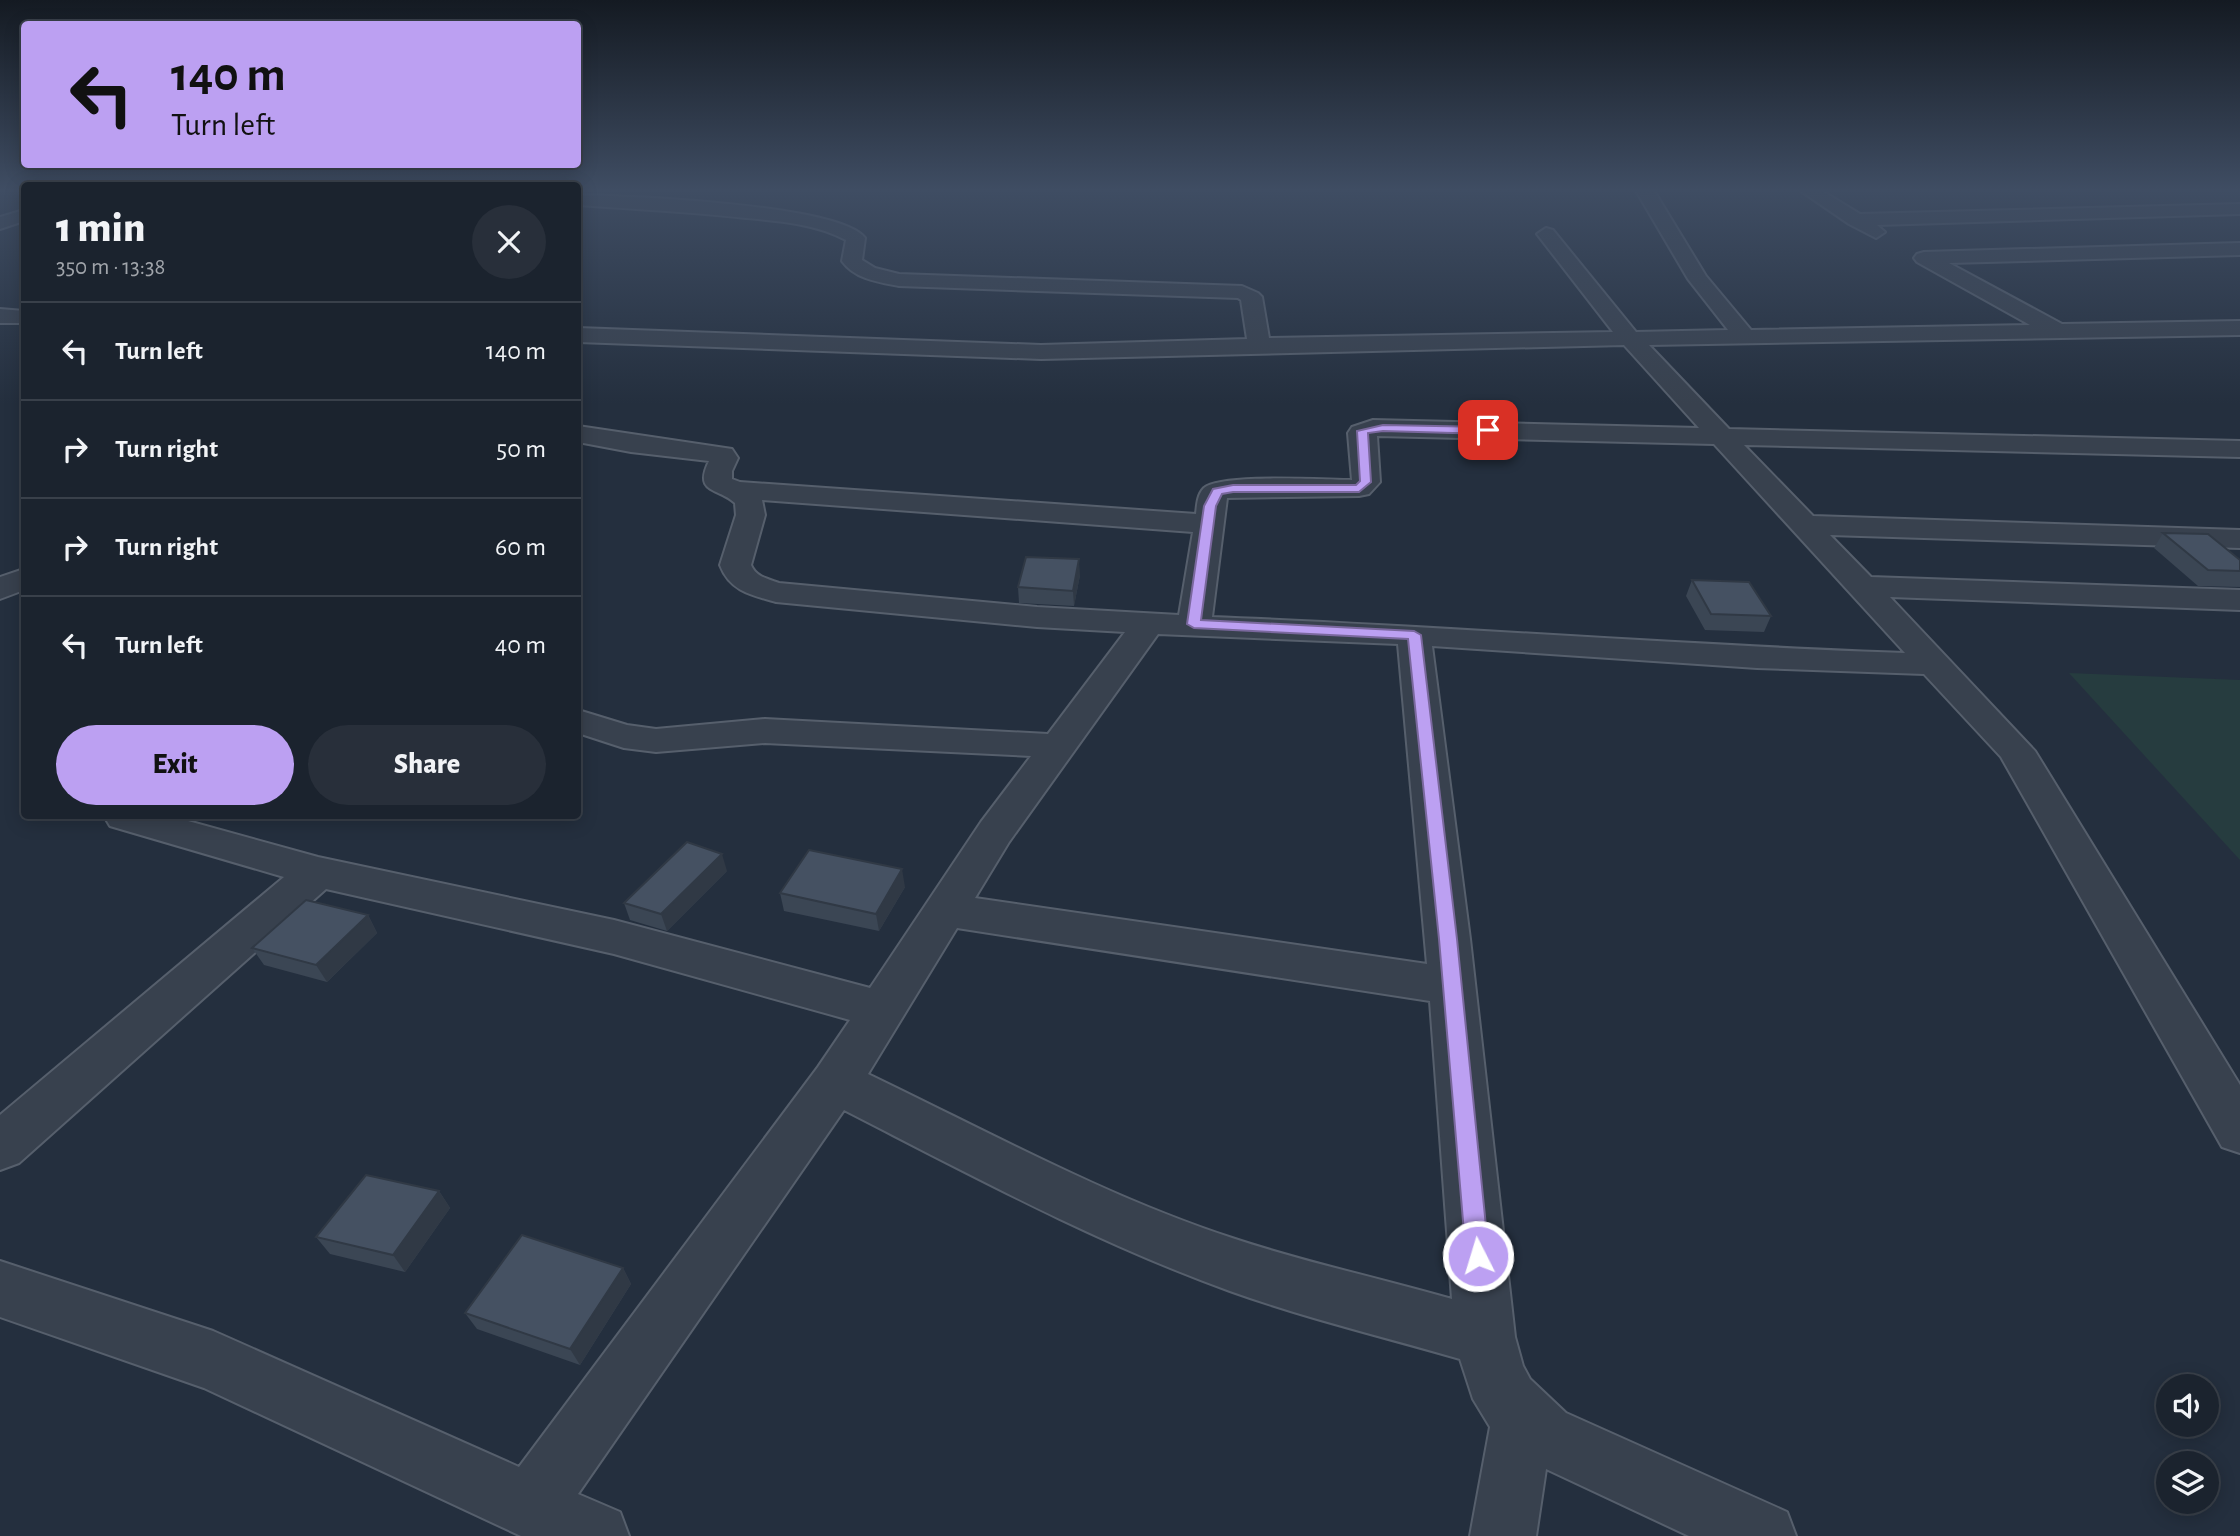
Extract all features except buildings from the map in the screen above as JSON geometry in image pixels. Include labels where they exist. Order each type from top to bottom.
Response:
[{"type":"street","points":[[852,261],[858,267],[879,276],[899,280],[1242,292],[1251,297],[1259,345]]},
{"type":"street","points":[[1567,261],[1630,340],[2016,751],[2240,1131]]},
{"type":"street","points":[[1687,261],[1698,279],[1746,338]]},
{"type":"street","points":[[1929,261],[2059,331]]},
{"type":"street","points":[[581,335],[996,352],[2240,328]]},
{"type":"street","points":[[530,1507],[836,1082],[995,832],[1058,746],[1171,624],[1208,524],[1213,495],[1225,489],[1351,489],[1363,486],[1366,482],[1361,433],[1373,428],[2240,449]]},
{"type":"street","points":[[581,435],[631,444],[722,455],[724,458],[718,483],[736,490],[1208,524]]},
{"type":"street","points":[[736,490],[749,502],[750,520],[735,557],[736,566],[752,585],[762,589],[1037,617],[1414,635],[1757,658],[1935,664]]},
{"type":"street","points":[[1803,525],[2240,539]]},
{"type":"street","points":[[0,589],[21,579]]},
{"type":"street","points":[[1859,586],[2240,600]]},
{"type":"street","points":[[1414,635],[1452,986],[1485,1337],[1495,1377],[1508,1401],[1544,1435],[1763,1536]]},
{"type":"street","points":[[581,722],[641,739],[675,741],[736,732],[765,731],[1058,746]]},
{"type":"street","points":[[134,819],[318,872],[614,937],[881,1010]]},
{"type":"street","points":[[0,1147],[318,872]]},
{"type":"street","points":[[946,910],[1452,986]]},
{"type":"street","points":[[836,1082],[1046,1186],[1155,1236],[1232,1265],[1485,1337]]},
{"type":"street","points":[[0,1289],[213,1361],[596,1536]]},
{"type":"street","points":[[1503,1536],[1523,1417]]},
{"type":"green space","points":[[2069,673],[2240,680],[2240,860]]},
{"type":"route","points":[[1478,1256],[1448,939],[1414,635],[1194,624],[1210,506],[1213,495],[1217,492],[1233,488],[1359,488],[1366,482],[1361,433],[1363,431],[1373,428],[1488,430]]}]
